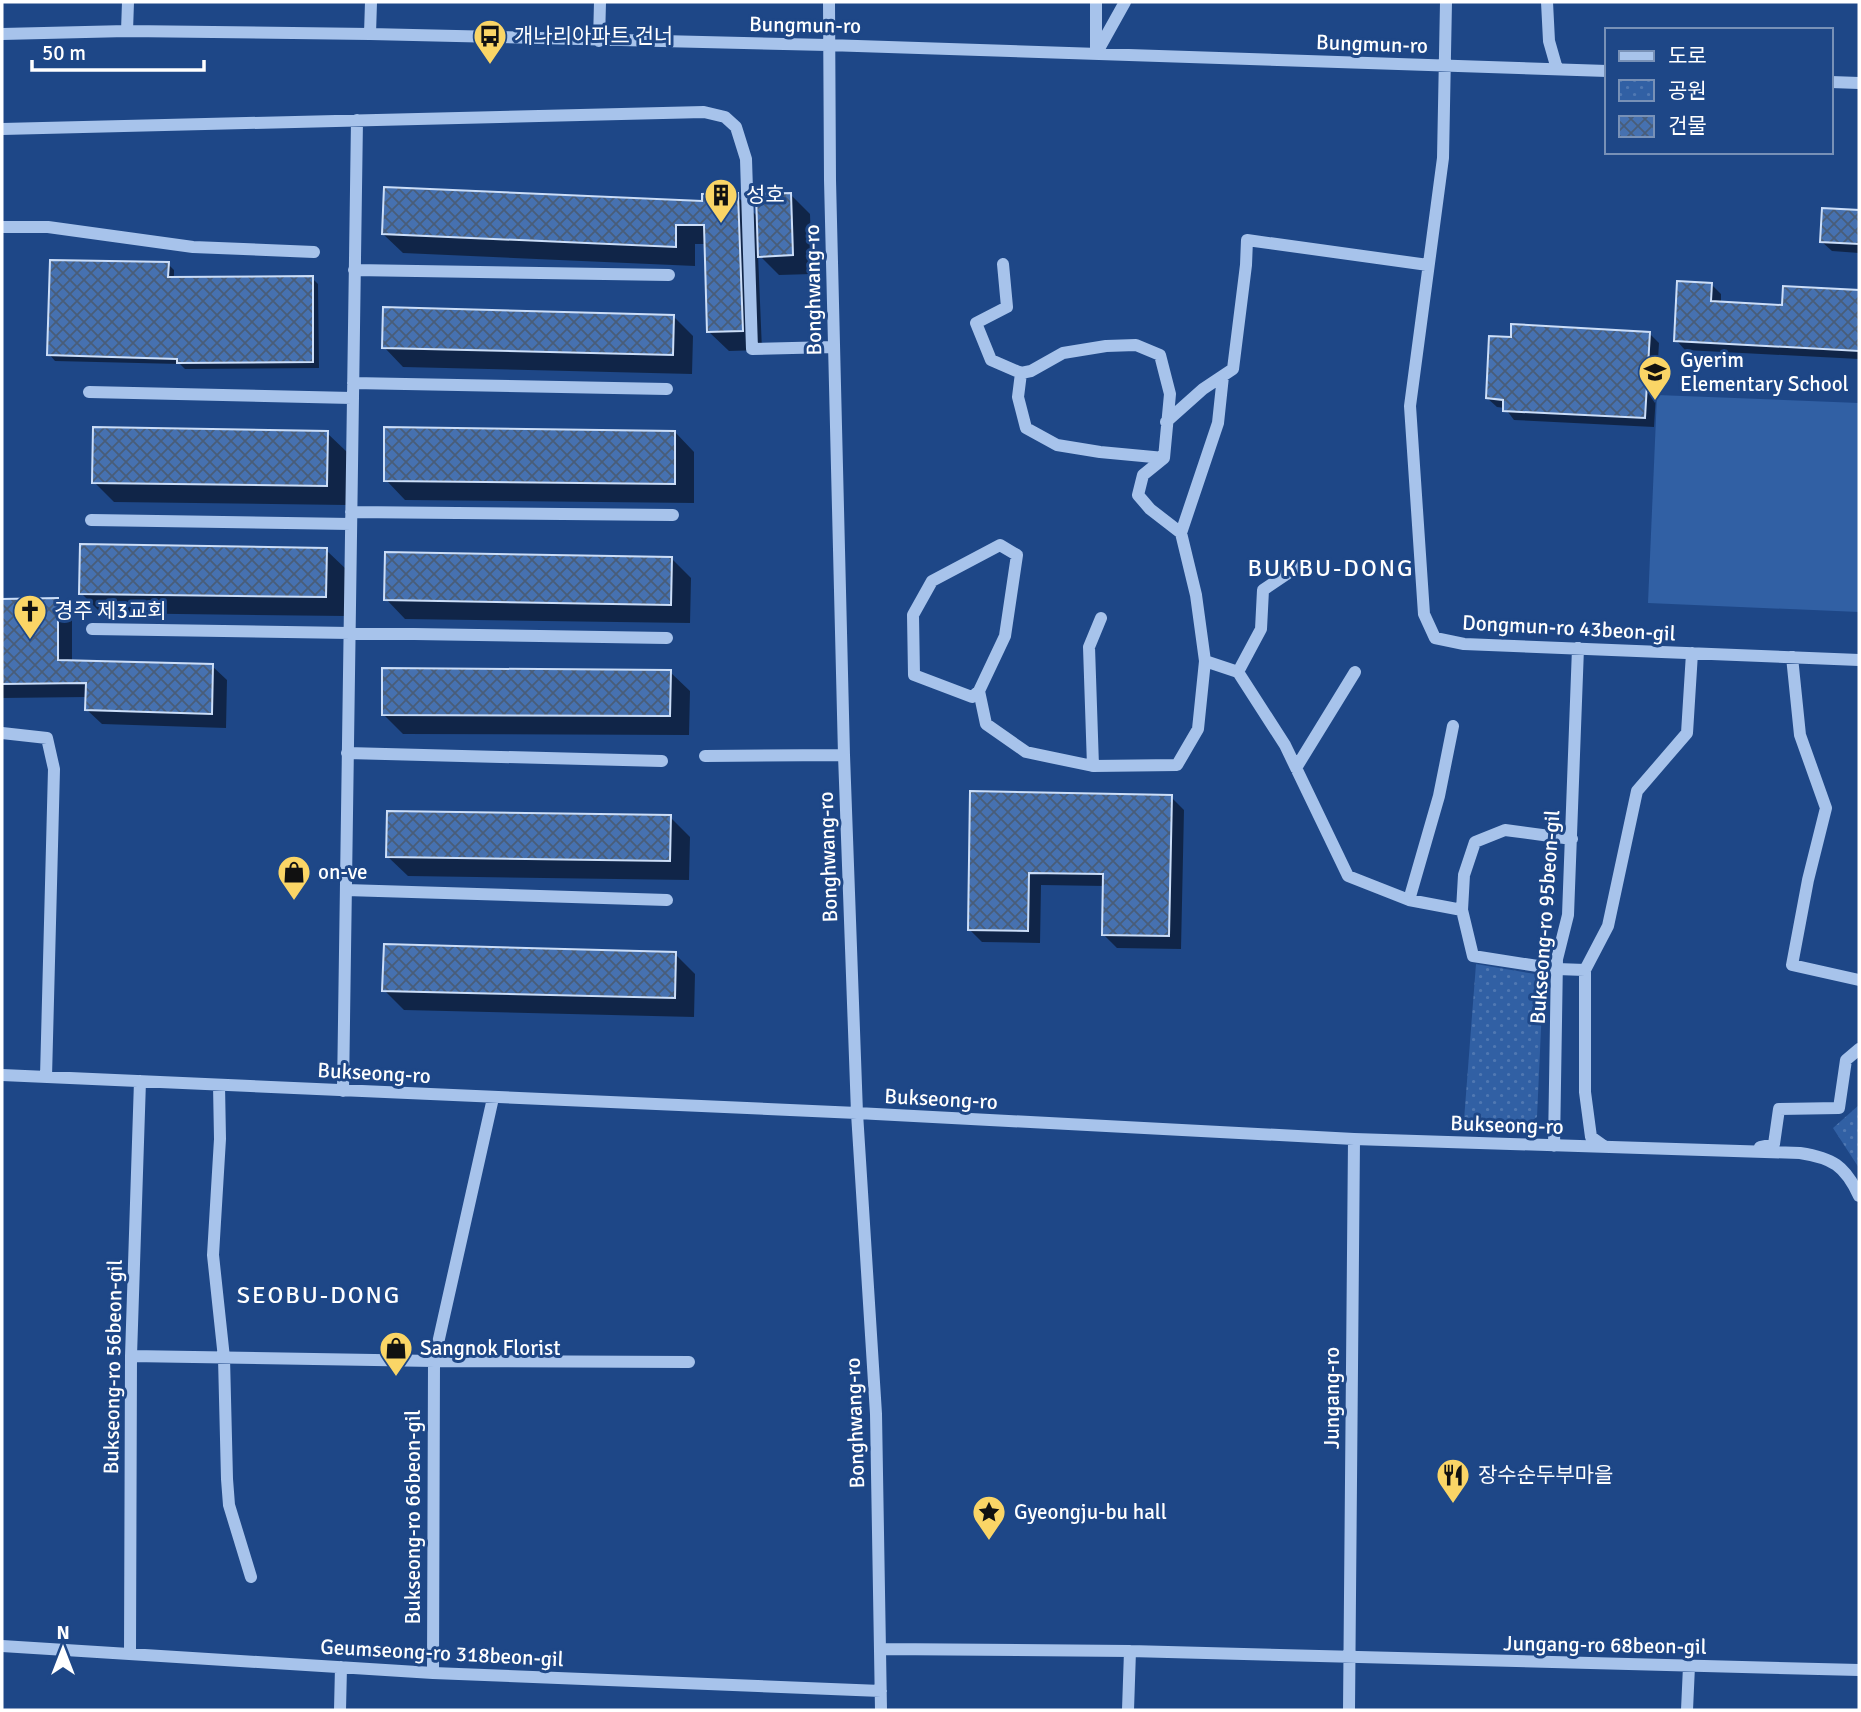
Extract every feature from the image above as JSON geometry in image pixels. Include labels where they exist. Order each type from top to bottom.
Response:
[{"type":"street","points":[[127,31],[128,2]]},
{"type":"street","points":[[370,34],[371,2]]},
{"type":"street","points":[[599,40],[600,2]]},
{"type":"street","name":"Bonghwang-ro","points":[[829,2],[833,347],[844,755],[857,1114],[876,1414],[881,1710]]},
{"type":"street","points":[[1096,54],[1097,2]]},
{"type":"street","points":[[1096,54],[1125,2]]},
{"type":"street","name":"Dongmun-ro 43beon-gil","points":[[1446,2],[1443,158],[1410,406],[1424,614],[1435,638],[1464,644],[1859,660]]},
{"type":"street","points":[[1547,2],[1549,41],[1557,69]]},
{"type":"street","name":"Bungmun-ro","points":[[2,34],[127,31],[370,34],[828,45],[1605,71]]},
{"type":"street","points":[[1833,82],[1859,83]]},
{"type":"street","points":[[2,129],[704,112],[725,117],[736,127],[746,159],[752,349],[833,347]]},
{"type":"street","points":[[343,1091],[357,120]]},
{"type":"street","points":[[2,227],[48,228],[193,247],[314,252]]},
{"type":"street","points":[[1166,422],[1203,389],[1233,369],[1247,240],[1428,265]]},
{"type":"street","points":[[1003,264],[1007,307],[976,323],[991,360],[1021,373],[1031,371],[1063,353],[1106,346],[1136,345],[1160,355],[1170,394],[1164,458],[1143,475],[1138,495],[1150,509],[1181,533]]},
{"type":"street","points":[[354,270],[669,275]]},
{"type":"street","points":[[1021,373],[1018,397],[1026,428],[1057,445],[1164,458]]},
{"type":"street","points":[[979,691],[972,697],[914,675],[913,615],[932,581],[1000,545],[1017,555],[1005,636],[979,691],[986,724],[1026,752],[1093,766],[1177,765],[1198,729],[1205,662],[1196,595],[1181,533],[1218,423],[1223,376]]},
{"type":"street","points":[[353,383],[667,389]]},
{"type":"street","points":[[89,392],[352,398]]},
{"type":"street","points":[[91,520],[673,515]]},
{"type":"street","points":[[1238,672],[1261,629],[1263,590],[1300,565]]},
{"type":"street","points":[[1093,766],[1089,647],[1101,618]]},
{"type":"street","points":[[92,629],[667,638]]},
{"type":"street","name":"Bukseong-ro 95beon-gil","points":[[1553,1146],[1557,959],[1569,915],[1578,649]]},
{"type":"street","points":[[1605,1147],[1591,1137],[1585,1093],[1585,970],[1608,926],[1637,791],[1687,733],[1692,653]]},
{"type":"street","points":[[1792,657],[1800,734],[1826,808],[1808,880],[1792,965],[1859,980]]},
{"type":"street","points":[[1205,662],[1238,672],[1285,745],[1348,876],[1409,901],[1462,910]]},
{"type":"street","points":[[1296,768],[1355,672]]},
{"type":"street","points":[[1409,901],[1439,796],[1453,726]]},
{"type":"street","points":[[2,733],[47,738],[54,769],[46,1077]]},
{"type":"street","points":[[347,753],[662,761]]},
{"type":"street","points":[[705,755],[844,755]]},
{"type":"street","points":[[1572,839],[1505,830],[1475,842],[1464,875],[1462,910],[1473,956],[1557,969],[1585,970]]},
{"type":"street","points":[[346,890],[667,900]]},
{"type":"street","points":[[1743,1151],[1774,1144],[1779,1109],[1839,1108],[1846,1060],[1859,1049]]},
{"type":"street","name":"Bukseong-ro","points":[[2,1075],[1354,1139],[1800,1153],[1824,1157],[1842,1168],[1859,1196]]},
{"type":"street","name":"Bukseong-ro 56beon-gil","points":[[130,1653],[131,1356],[140,1081]]},
{"type":"street","points":[[219,1085],[220,1139],[213,1255],[224,1358],[229,1505],[251,1577]]},
{"type":"street","name":"Bukseong-ro 66beon-gil","points":[[433,1673],[434,1361],[492,1098]]},
{"type":"street","name":"Jungang-ro","points":[[1349,1710],[1354,1139]]},
{"type":"street","points":[[131,1356],[689,1362]]},
{"type":"street","name":"Geumseong-ro 318beon-gil","points":[[2,1646],[433,1673],[881,1691]]},
{"type":"street","points":[[881,1649],[1130,1651],[1349,1657]]},
{"type":"street","points":[[1128,1710],[1130,1651]]},
{"type":"street","name":"Jungang-ro 68beon-gil","points":[[1349,1657],[1859,1670]]},
{"type":"street","points":[[1687,1710],[1689,1666]]},
{"type":"street","points":[[340,1710],[341,1667]]},
{"type":"green space","points":[[1657,395],[1859,403],[1859,612],[1648,603]]},
{"type":"green space","points":[[1476,964],[1535,974],[1543,985],[1537,1117],[1528,1123],[1464,1120]]},
{"type":"green space","points":[[1859,1105],[1859,1168],[1833,1128]]},
{"type":"building","points":[[384,187],[702,201],[702,194],[738,193],[743,331],[707,332],[704,225],[676,225],[676,247],[382,234]]},
{"type":"building","name":"성호","points":[[791,193],[793,255],[758,257],[756,194]]},
{"type":"building","points":[[1822,208],[1859,210],[1859,244],[1820,242]]},
{"type":"building","points":[[50,260],[169,262],[168,277],[313,276],[313,362],[177,363],[177,359],[47,355]]},
{"type":"building","points":[[1677,281],[1712,283],[1711,301],[1782,305],[1783,286],[1859,290],[1859,351],[1674,341]]},
{"type":"building","points":[[383,307],[674,315],[673,355],[382,348]]},
{"type":"building","points":[[1511,324],[1650,332],[1645,418],[1503,411],[1503,400],[1486,398],[1489,336],[1511,337]]},
{"type":"building","points":[[93,427],[328,431],[327,486],[92,483]]},
{"type":"building","points":[[384,427],[675,431],[675,484],[384,481]]},
{"type":"building","points":[[80,544],[327,548],[326,597],[79,594]]},
{"type":"building","points":[[385,552],[672,557],[671,605],[384,600]]},
{"type":"building","points":[[58,598],[58,660],[213,664],[212,714],[85,710],[86,683],[2,684],[2,599]]},
{"type":"building","points":[[382,668],[671,670],[670,716],[382,715]]},
{"type":"building","points":[[970,791],[1172,795],[1169,936],[1102,935],[1103,874],[1029,873],[1028,931],[968,930]]},
{"type":"building","points":[[387,811],[671,815],[670,861],[386,857]]},
{"type":"building","points":[[384,944],[676,952],[675,998],[382,991]]},
{"type":"place","name":"개나리아파트 건너","points":[[490,66]]},
{"type":"place","name":"성호","points":[[721,225]]},
{"type":"place","name":"Gyerim Elementary School","points":[[1655,402]]},
{"type":"place","name":"경주 제3교회","points":[[30,641]]},
{"type":"place","name":"on-ve","points":[[294,902]]},
{"type":"place","name":"Sangnok Florist","points":[[396,1378]]},
{"type":"place","name":"장수순두부마을","points":[[1453,1505]]},
{"type":"place","name":"Gyeongju-bu hall","points":[[989,1542]]},
{"type":"district","name":"BUKBU-DONG","points":[[1331,568]]},
{"type":"district","name":"SEOBU-DONG","points":[[319,1295]]}]
